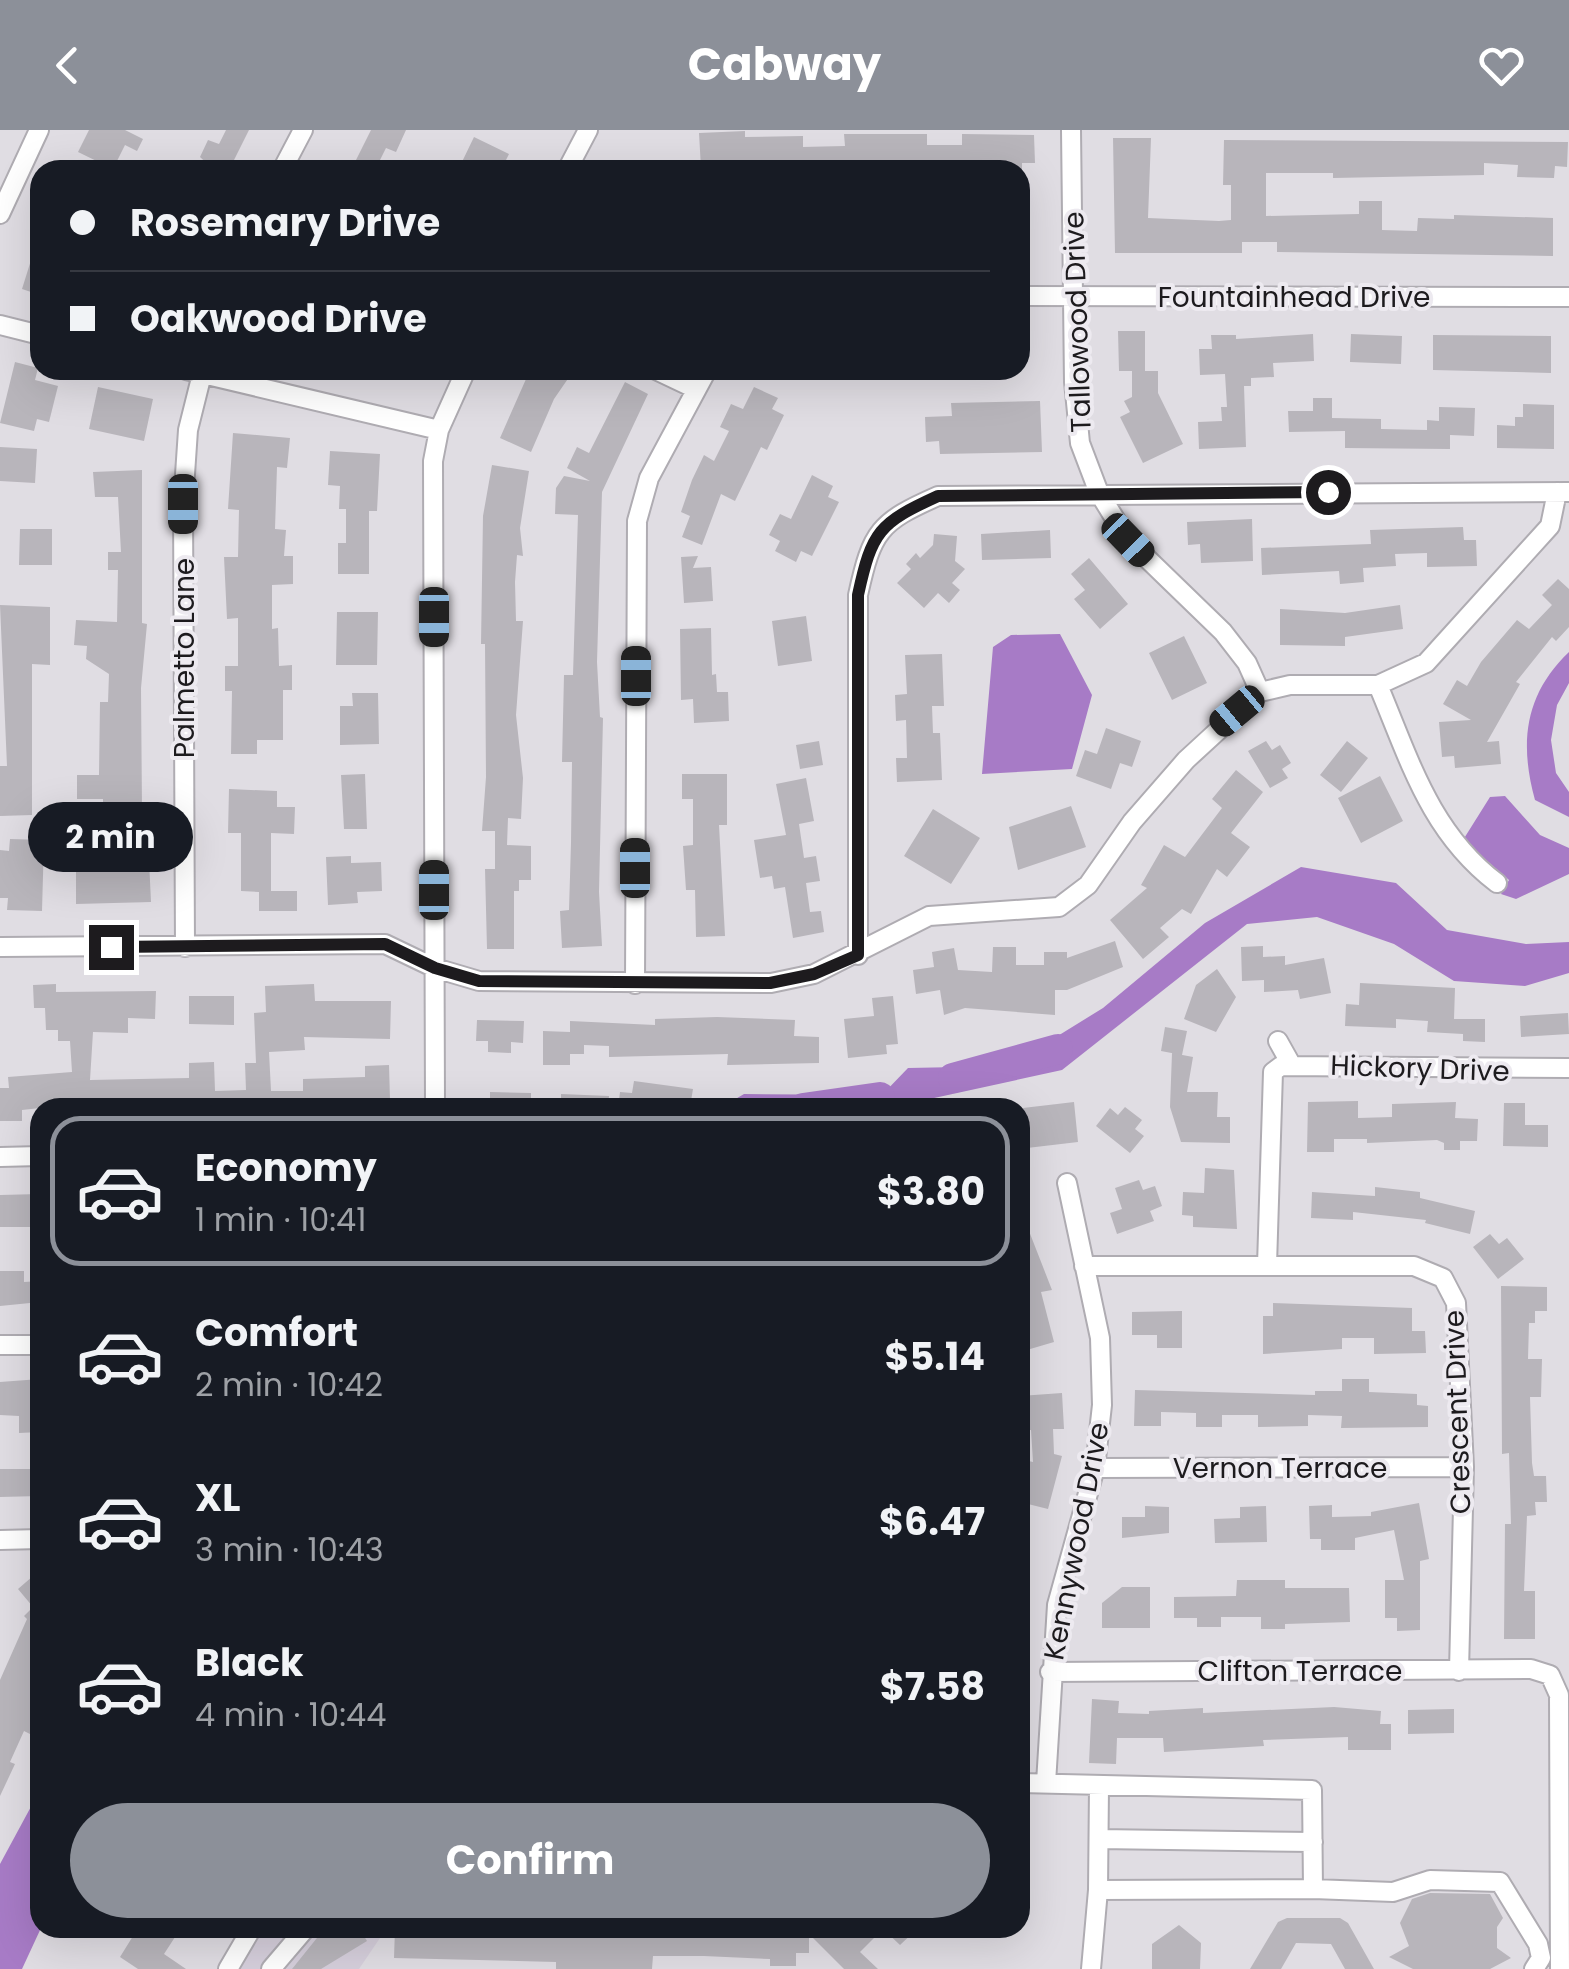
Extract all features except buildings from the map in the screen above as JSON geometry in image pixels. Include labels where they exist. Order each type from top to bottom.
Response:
[{"type":"street","points":[[0,214],[39,130]]},
{"type":"street","points":[[287,160],[303,130]]},
{"type":"street","points":[[572,160],[588,130]]},
{"type":"street","name":"Tallowood Drive","points":[[1072,130],[1073,296],[1080,444],[1099,493],[1128,540],[1223,632],[1246,662],[1260,692]]},
{"type":"street","name":"Fountainhead Drive","points":[[1030,296],[1569,298]]},
{"type":"street","points":[[0,325],[30,332]]},
{"type":"street","name":"Palmetto Lane","points":[[185,948],[183,504],[196,380]]},
{"type":"street","points":[[234,380],[439,430]]},
{"type":"street","points":[[435,1098],[433,461],[439,430],[462,380]]},
{"type":"street","points":[[677,380],[696,389]]},
{"type":"street","points":[[634,984],[637,521],[649,478],[701,380]]},
{"type":"street","points":[[0,946],[385,944],[435,968],[479,981],[770,983],[814,974],[858,955],[902,927],[930,916],[1059,907],[1088,886],[1132,822],[1186,760],[1260,692],[1290,685],[1378,685],[1426,662],[1550,526],[1563,492],[938,496],[892,517],[866,558],[858,595],[858,955]]},
{"type":"street","points":[[1378,685],[1430,810],[1464,858],[1498,883]]},
{"type":"street","points":[[1278,1041],[1292,1066]]},
{"type":"street","name":"Hickory Drive","points":[[1267,1265],[1273,1072],[1292,1066],[1569,1068]]},
{"type":"street","points":[[0,1157],[30,1156]]},
{"type":"street","name":"Kennywood Drive","points":[[1046,1783],[1057,1605],[1096,1468],[1102,1405],[1100,1338],[1067,1182]]},
{"type":"street","name":"Crescent Drive","points":[[1084,1266],[1414,1266],[1443,1278],[1456,1303],[1464,1467],[1458,1671]]},
{"type":"street","points":[[0,1345],[30,1344]]},
{"type":"street","name":"Vernon Terrace","points":[[1096,1468],[1464,1467]]},
{"type":"street","points":[[0,1540],[30,1538]]},
{"type":"street","name":"Clifton Terrace","points":[[1050,1672],[1532,1669],[1550,1675],[1558,1695],[1564,1838]]},
{"type":"street","points":[[1030,1783],[1099,1788],[1312,1790],[1313,1889]]},
{"type":"street","points":[[1091,1969],[1098,1890],[1099,1788]]},
{"type":"street","points":[[1560,1969],[1564,1838]]},
{"type":"street","points":[[1099,1839],[1312,1842]]},
{"type":"street","points":[[1098,1890],[1393,1892],[1430,1880],[1500,1882],[1538,1944],[1541,1958],[1534,1969]]},
{"type":"street","points":[[236,1966],[248,1938]]},
{"type":"street","points":[[271,1969],[297,1938]]},
{"type":"shaded area","points":[[1060,634],[1092,695],[1072,769],[982,774],[993,647],[1011,635]]},
{"type":"shaded area","points":[[1569,652],[1569,683],[1557,705],[1551,740],[1556,773],[1569,792],[1569,817],[1535,800],[1527,739],[1543,685]]},
{"type":"shaded area","points":[[1505,796],[1540,835],[1569,848],[1569,874],[1516,899],[1501,894],[1509,880],[1463,840],[1490,797]]},
{"type":"shaded area","points":[[1301,867],[1396,883],[1447,930],[1526,944],[1569,942],[1569,973],[1525,986],[1454,981],[1394,944],[1317,917],[1247,924],[1062,1070],[934,1098],[737,1098],[744,1094],[882,1095],[908,1068],[1009,1066],[1103,1008],[1205,923]]},
{"type":"shaded area","points":[[30,1808],[30,1938],[36,1938],[22,1969],[0,1969],[0,1864]]},
{"type":"shaded area","points":[[256,1938],[380,1938],[359,1969],[238,1969]]},
{"type":"waterway","points":[[953,1078],[1058,1049]]},
{"type":"waterway","points":[[873,1098],[880,1097]]},
{"type":"route","points":[[111,947],[385,944],[435,968],[479,981],[770,983],[814,974],[858,955],[858,595],[866,558],[892,517],[938,496],[1328,492]]}]
